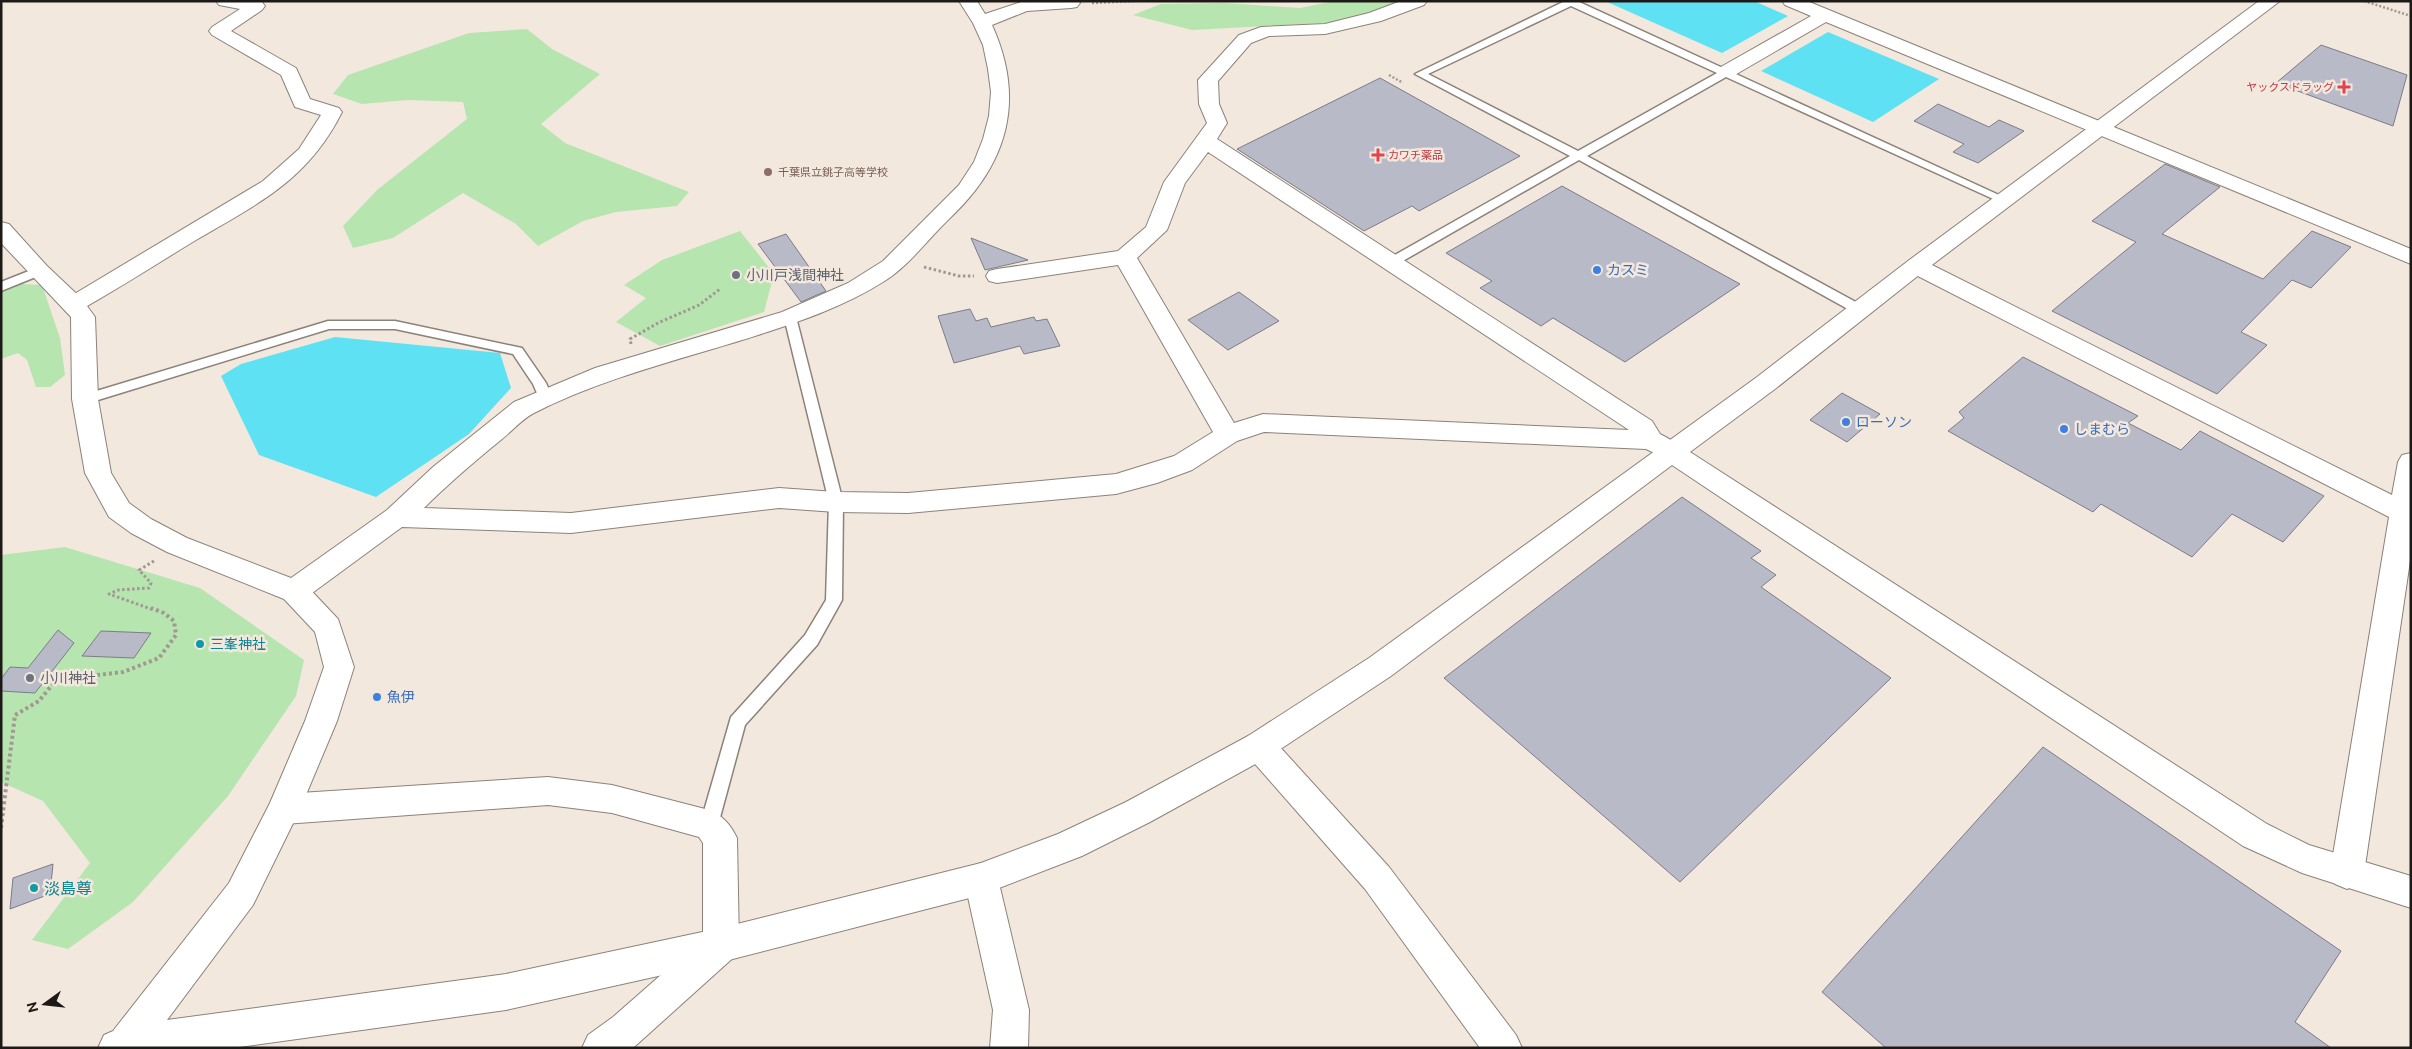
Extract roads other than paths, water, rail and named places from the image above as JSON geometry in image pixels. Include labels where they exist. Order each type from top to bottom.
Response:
[{"type":"street","points":[[74,304],[273,185],[303,157],[327,126],[332,112],[302,102],[289,72],[218,31],[256,6],[225,1]]},
{"type":"street","points":[[294,591],[397,518],[449,468],[523,408],[545,397],[612,371],[790,317],[818,306],[877,276],[896,260],[970,186],[986,159],[996,136],[1002,86],[983,22],[968,1]]},
{"type":"street","points":[[997,276],[1125,257],[1156,230],[1175,182],[1217,123],[1209,104],[1208,80],[1244,39],[1267,31],[1325,29],[1375,17],[1418,1]]},
{"type":"street","points":[[1791,1],[2411,257]]},
{"type":"street","points":[[122,1047],[180,1043],[506,992],[721,945],[981,879],[1070,845],[1138,812],[1259,746],[1380,667],[1661,446],[1766,383],[1916,266],[2006,201],[2271,1]]},
{"type":"street","points":[[983,22],[1013,8],[1038,2],[1071,3]]},
{"type":"street","points":[[1726,72],[1825,16]]},
{"type":"street","points":[[1206,141],[1643,427],[1661,446],[2255,835],[2302,858],[2411,892]]},
{"type":"street","points":[[1,229],[74,304],[83,317],[85,399],[98,473],[119,510],[141,526],[177,545],[294,591],[328,627],[339,667],[321,722],[284,810],[241,894],[122,1047]]},
{"type":"street","points":[[1125,257],[1228,435]]},
{"type":"street","points":[[1916,266],[2402,512]]},
{"type":"street","points":[[397,518],[571,522],[779,498],[836,502],[908,503],[1116,484],[1148,476],[1183,463],[1228,435],[1263,423],[1661,446]]},
{"type":"street","points":[[2347,872],[2411,462]]},
{"type":"street","points":[[1259,746],[1377,878],[1503,1048]]},
{"type":"street","points":[[284,810],[548,791],[612,799],[709,825],[720,838],[721,945],[626,1030],[601,1048]]},
{"type":"street","points":[[981,879],[1011,1010],[1009,1048]]},
{"type":"lane","points":[[1860,310],[1420,74],[1571,2],[2006,201]]},
{"type":"lane","points":[[1390,263],[1726,72]]},
{"type":"lane","points":[[1,287],[40,271]]},
{"type":"lane","points":[[709,825],[737,722],[811,640],[834,600],[836,502],[790,317]]},
{"type":"lane","points":[[85,399],[328,325],[395,325],[517,351],[539,383],[545,397]]},
{"type":"water","points":[[1605,1],[1754,1],[1788,16],[1722,53]]},
{"type":"water","points":[[1828,32],[1939,79],[1873,122],[1761,71]]},
{"type":"water","points":[[335,337],[500,353],[511,388],[469,434],[376,497],[259,455],[221,376],[241,364]]},
{"type":"place","name":"ヤックスドラッグ","points":[[2344,87]]},
{"type":"place","name":"カワチ薬品","points":[[1378,155]]},
{"type":"place","name":"千葉県立銚子高等学校","points":[[768,172]]},
{"type":"place","name":"カスミ","points":[[1597,270]]},
{"type":"place","name":"小川戸浅間神社","points":[[736,275]]},
{"type":"place","name":"ローソン","points":[[1846,422]]},
{"type":"place","name":"しまむら","points":[[2064,429]]},
{"type":"place","name":"三峯神社","points":[[200,644]]},
{"type":"place","name":"小川神社","points":[[30,678]]},
{"type":"place","name":"魚伊","points":[[377,697]]},
{"type":"place","name":"淡島尊","points":[[34,888]]}]
